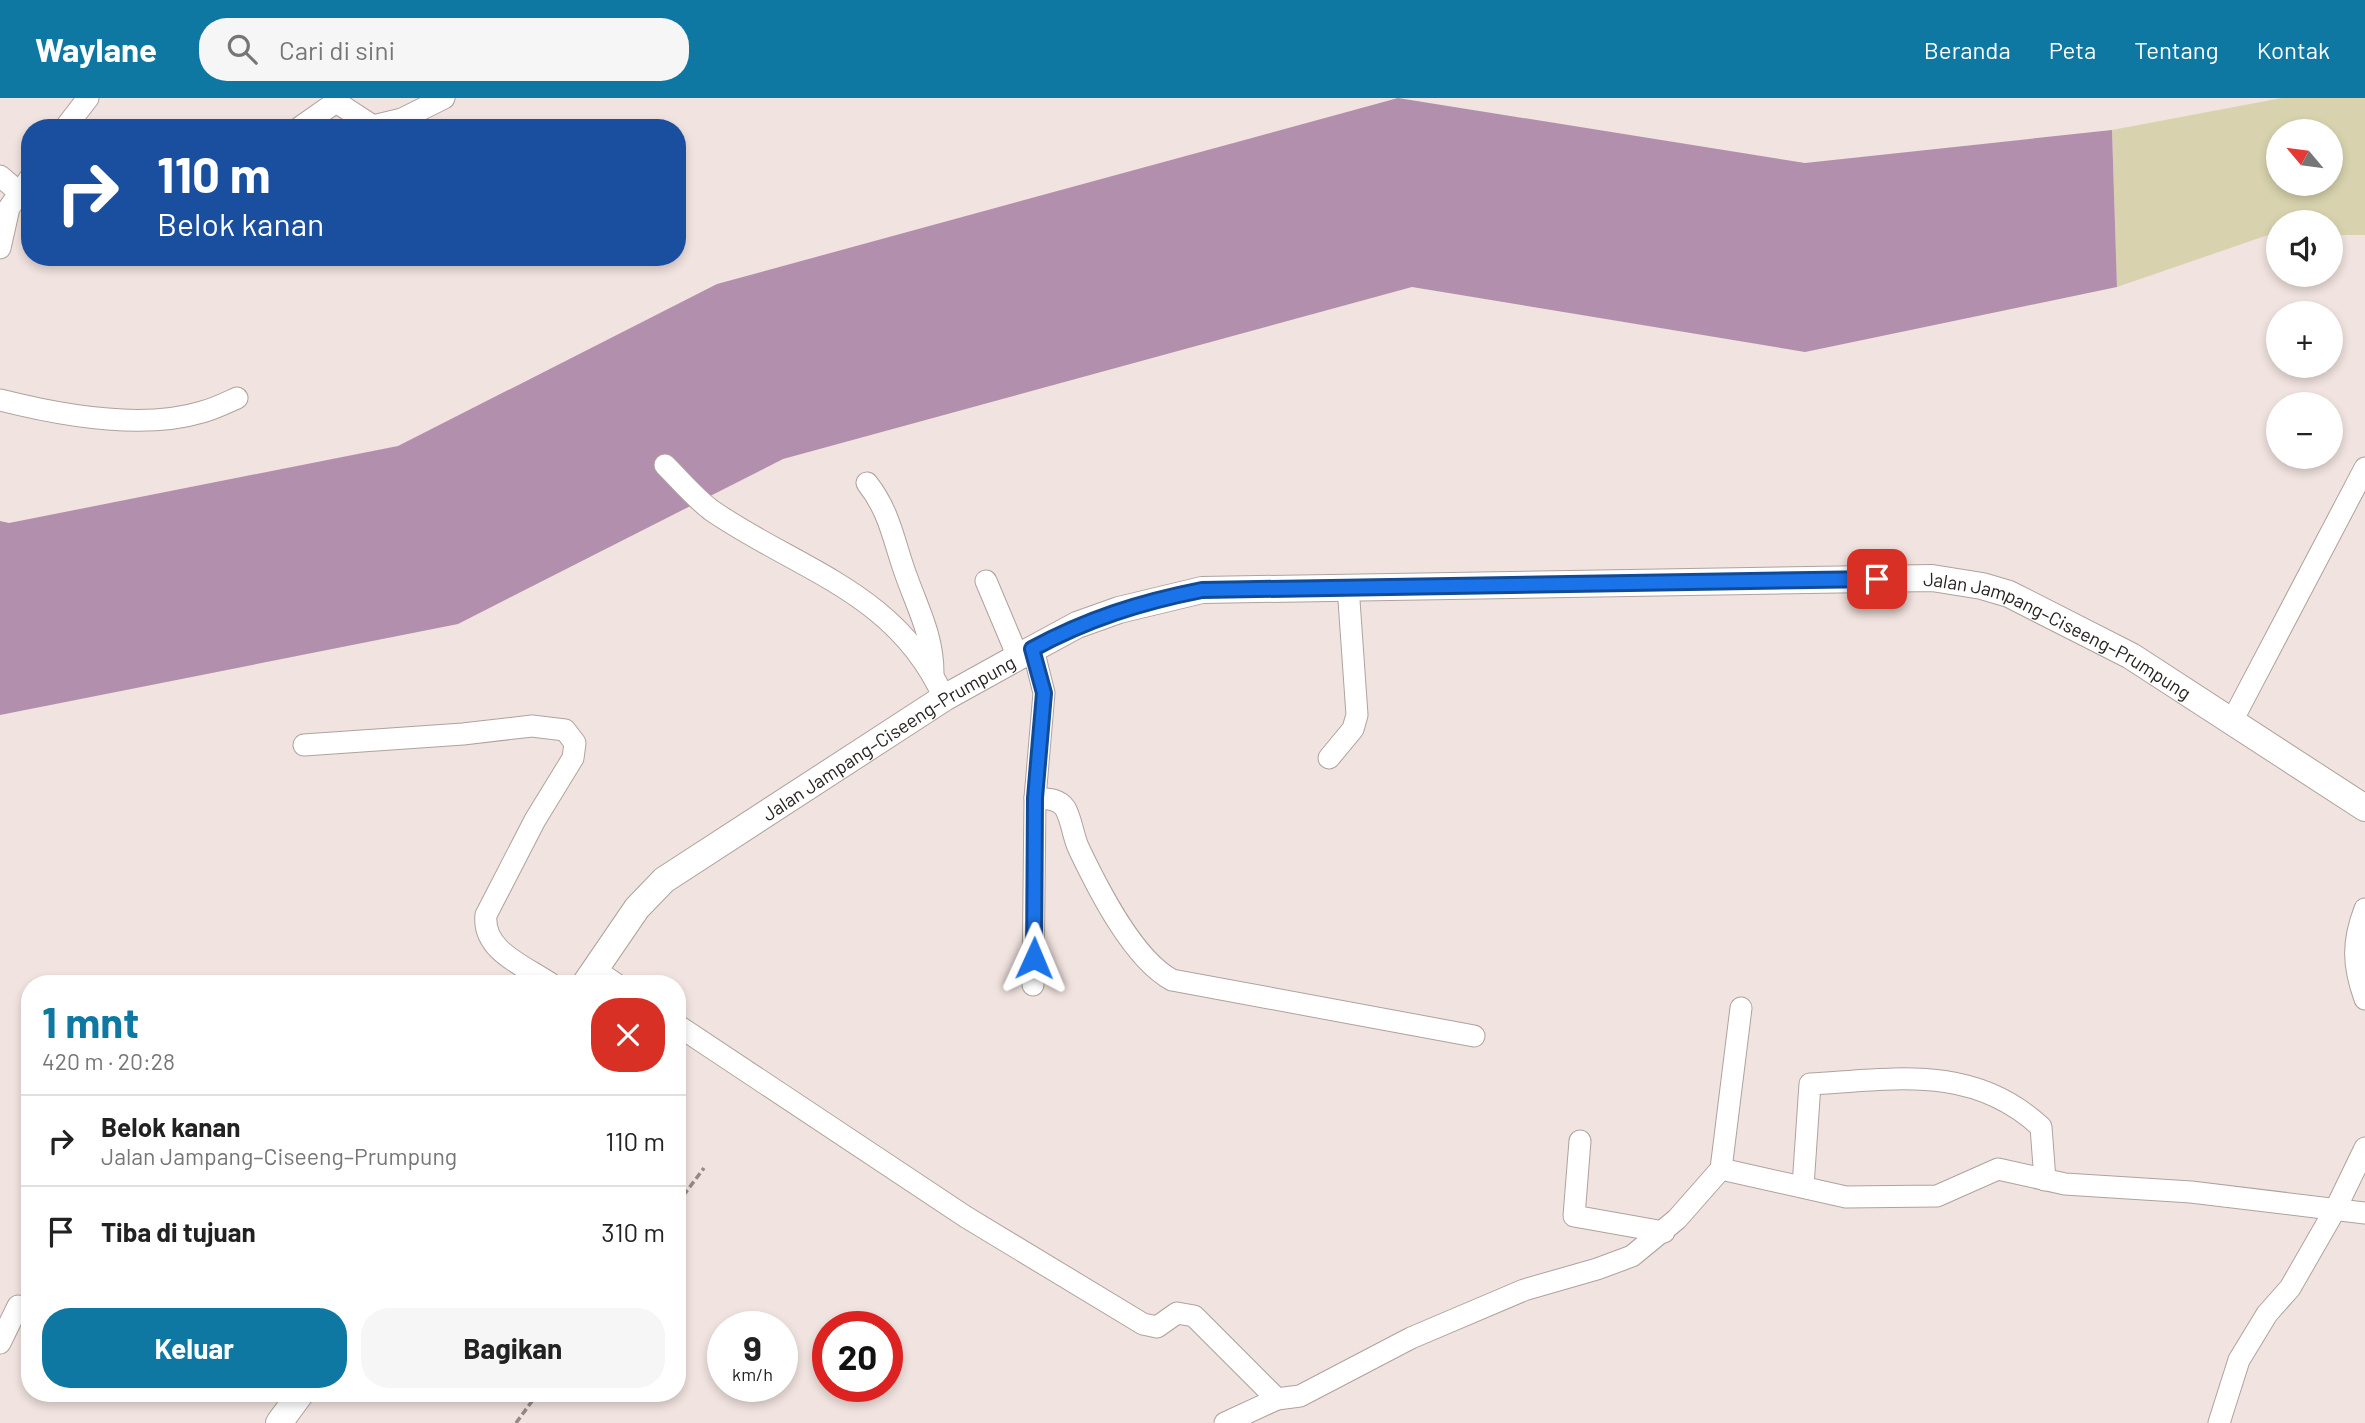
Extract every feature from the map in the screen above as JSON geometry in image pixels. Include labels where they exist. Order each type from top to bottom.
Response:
[{"type":"main road","name":"Jalan Jampang–Ciseeng–Prumpung","points":[[590,975],[637,908],[664,880],[944,698],[1077,625],[1156,599],[1202,590],[1932,578],[1957,581],[2026,601],[2131,656],[2365,808]]},
{"type":"main road","points":[[279,1423],[294,1402]]},
{"type":"street","points":[[72,119],[88,98]]},
{"type":"street","points":[[402,119],[443,98]]},
{"type":"street","points":[[311,119],[335,102],[362,119]]},
{"type":"street","points":[[0,176],[21,184]]},
{"type":"street","points":[[0,248],[9,208],[21,192]]},
{"type":"street","points":[[0,400],[51,413],[153,420],[201,413],[237,398]]},
{"type":"street","points":[[665,465],[710,509],[799,559],[872,605],[933,673],[944,698]]},
{"type":"street","points":[[2232,721],[2365,468]]},
{"type":"street","points":[[867,483],[881,500],[891,521],[906,578],[929,632],[933,673]]},
{"type":"street","points":[[986,581],[1044,693],[1035,798],[1033,985]]},
{"type":"street","points":[[1329,758],[1353,729],[1357,715],[1348,586]]},
{"type":"street","points":[[304,745],[463,734],[532,726],[550,727],[569,733],[575,743],[573,758],[535,820],[486,915],[484,928],[498,949],[537,975]]},
{"type":"street","points":[[1035,798],[1052,799],[1065,808],[1078,848],[1128,934],[1153,968],[1172,980],[1474,1036]]},
{"type":"street","points":[[2365,909],[2354,943],[2355,969],[2365,999]]},
{"type":"street","points":[[1229,1422],[1277,1399],[1300,1396],[1411,1338],[1524,1290],[1597,1269],[1632,1255],[1664,1232],[1721,1169],[1741,1008]]},
{"type":"street","points":[[686,1031],[966,1217],[1143,1324],[1157,1327],[1177,1313],[1194,1316],[1277,1399]]},
{"type":"street","points":[[1803,1186],[1810,1084],[1888,1079],[1944,1079],[1984,1090],[2024,1112],[2041,1127],[2045,1180]]},
{"type":"street","points":[[1580,1141],[1574,1216],[1664,1232]]},
{"type":"street","points":[[2218,1423],[2239,1360],[2267,1314],[2290,1288],[2336,1208],[2365,1148]]},
{"type":"street","points":[[1721,1169],[1846,1197],[1913,1199],[1946,1194],[1997,1169],[2045,1180],[2365,1213]]},
{"type":"street","points":[[0,1343],[18,1306]]},
{"type":"path","points":[[686,1192],[704,1168]]},
{"type":"path","points":[[516,1423],[531,1402]]},
{"type":"shaded area","points":[[1398,98],[1805,163],[2112,130],[2117,287],[1805,352],[1412,287],[783,459],[458,624],[0,715],[0,521],[9,523],[398,446],[717,284]]},
{"type":"shaded area","points":[[2282,98],[2365,98],[2365,235],[2343,235],[2343,210],[2266,210],[2266,236],[2117,287],[2112,130]]},
{"type":"route","points":[[1034,958],[1035,798],[1044,693],[1032,649],[1077,625],[1156,599],[1202,590],[1376,585],[1877,579]]}]
